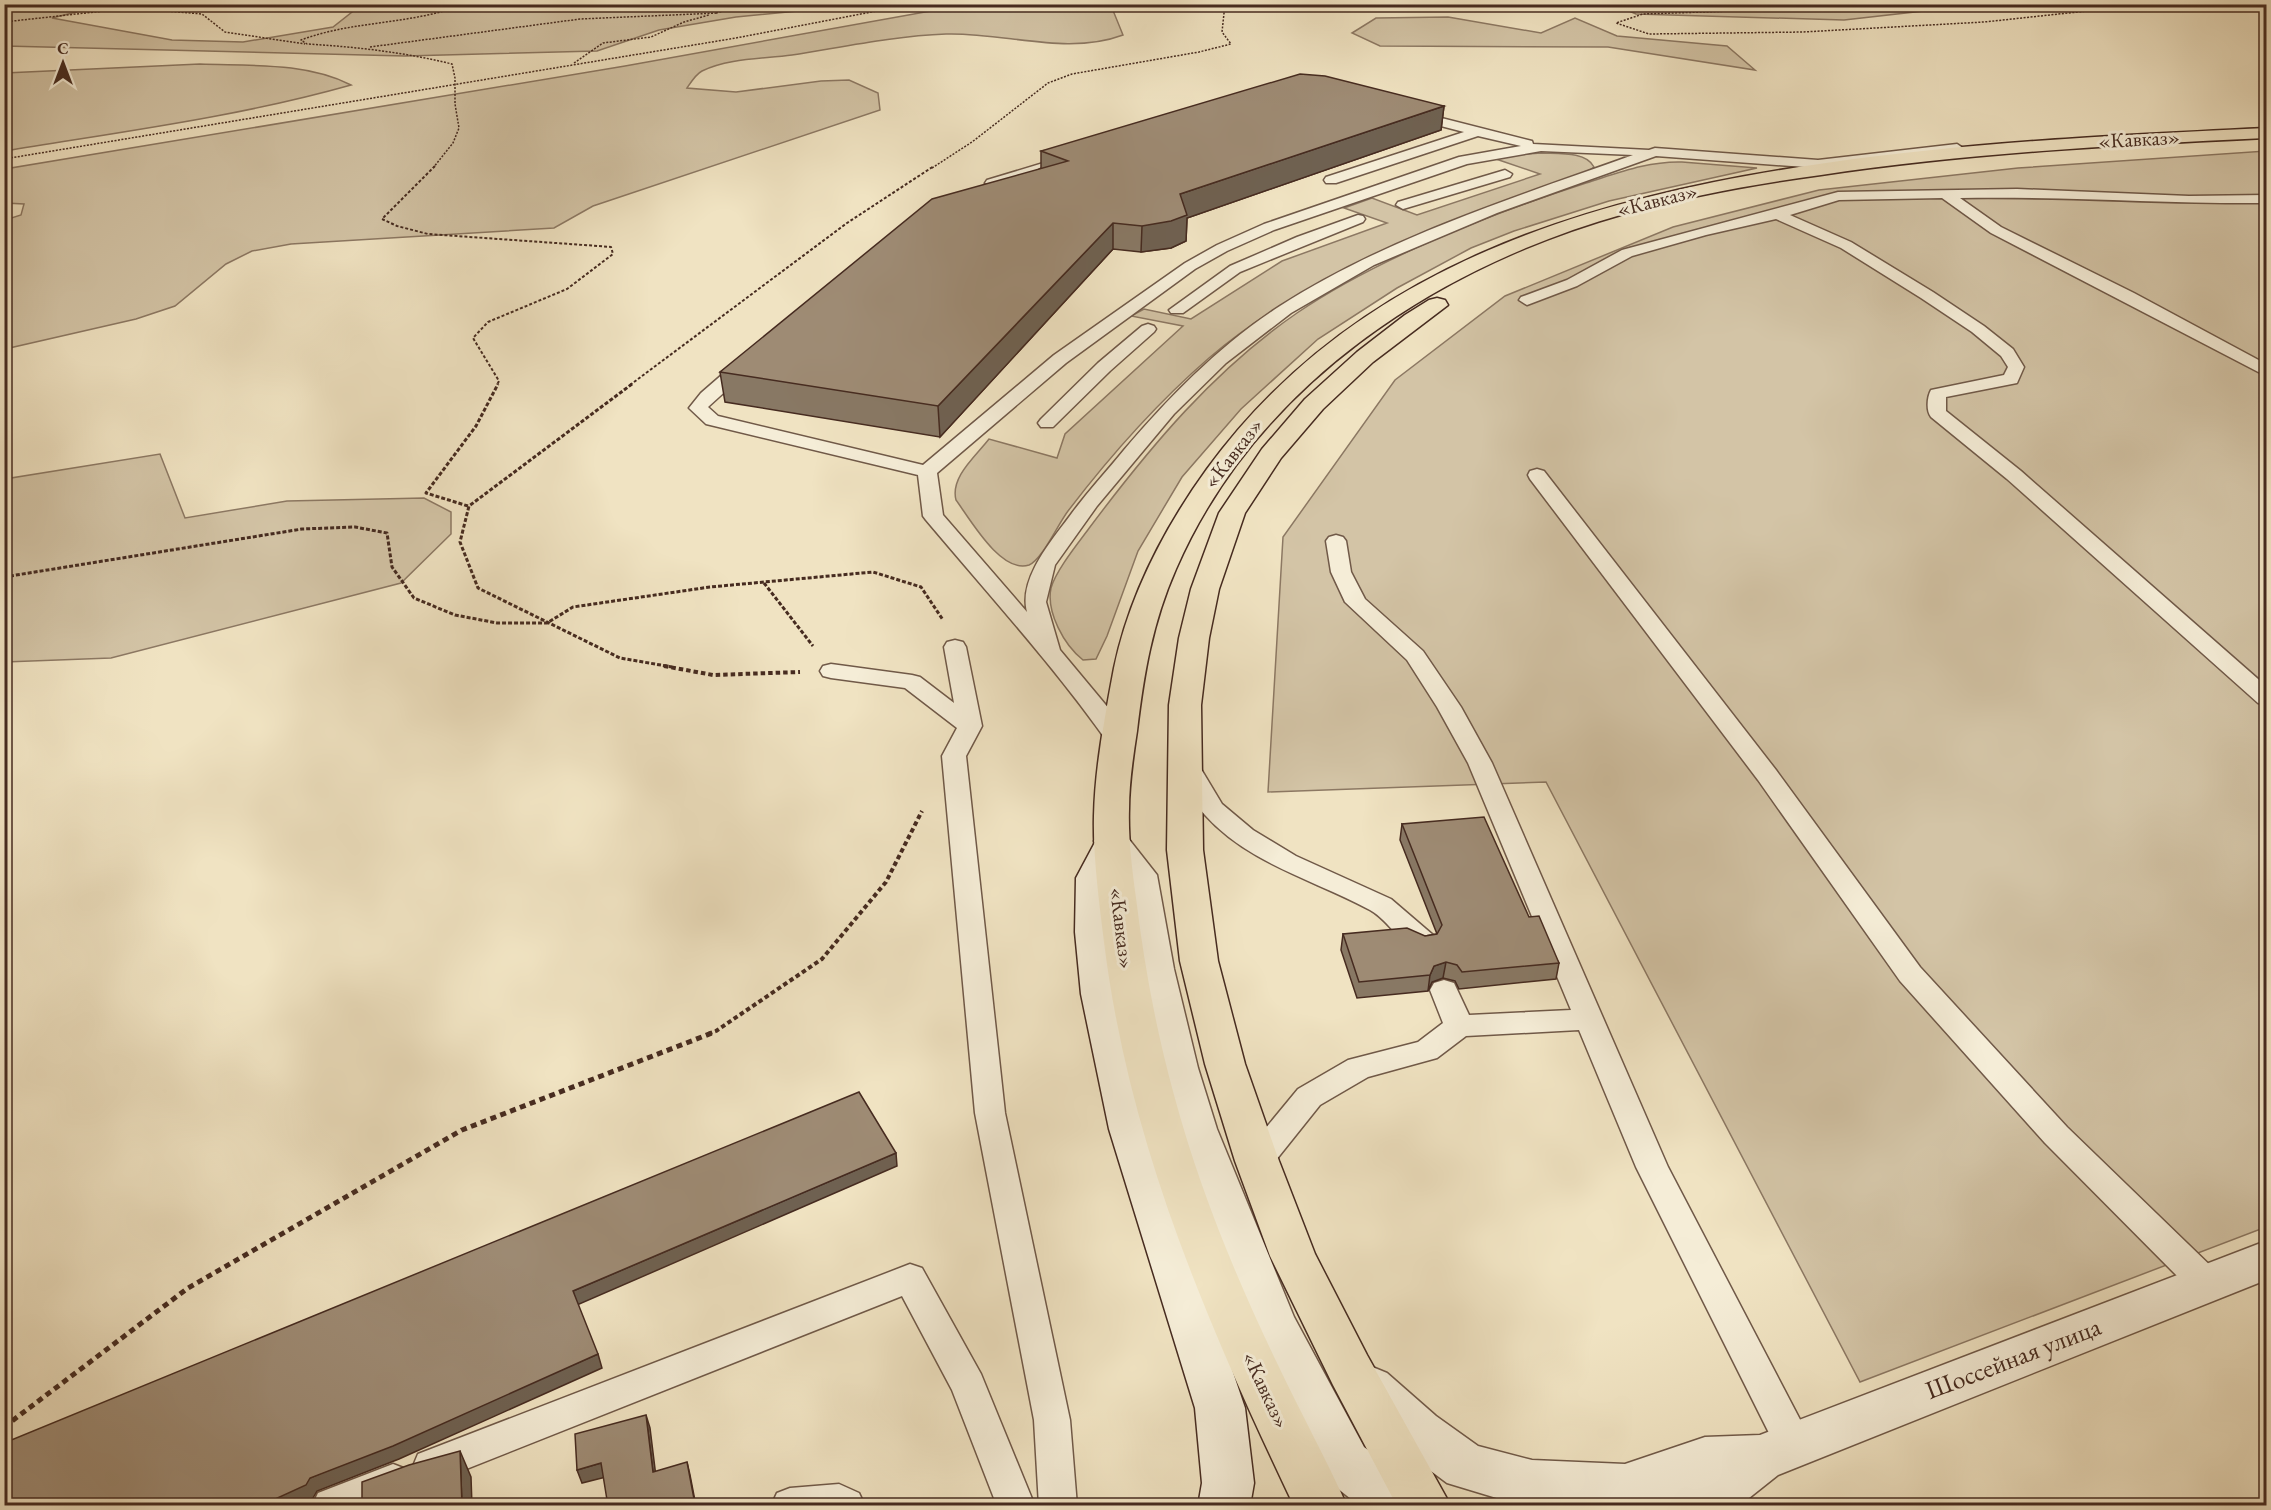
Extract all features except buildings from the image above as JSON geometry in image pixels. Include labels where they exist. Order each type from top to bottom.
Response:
[{"type":"main road","name":"«Кавказ»","points":[[1321,1506],[1216,1281],[1173,1164],[1145,1060],[1124,955],[1112,841],[1112,799],[1132,651],[1155,582],[1189,511],[1232,449],[1281,395],[1331,352],[1386,311],[1437,281],[1558,229],[1690,191],[1772,176],[1897,158],[2061,143],[2266,133]]},
{"type":"main road","name":"«Кавказ»","points":[[1425,1506],[1350,1370],[1293,1256],[1257,1161],[1225,1064],[1198,961],[1185,850],[1185,705],[1194,638],[1205,589],[1232,513],[1271,454],[1314,404],[1365,357],[1413,320],[1466,288],[1531,258],[1643,217],[1715,198],[1793,182],[1931,163],[2266,141]]},
{"type":"street","points":[[1224,1506],[1228,1483],[1220,1408],[1130,1129],[1113,1062],[1101,994],[1094,932],[1094,878],[1112,841],[1138,875],[1155,969],[1178,1068],[1196,1130],[1273,1323],[1346,1464],[1390,1497],[1408,1506]]},
{"type":"street","name":"Шоссейная улица","points":[[1777,1451],[2266,1260]]},
{"type":"street","points":[[1350,1370],[1418,1432],[1465,1466],[1532,1484],[1625,1488]]},
{"type":"street","points":[[1575,1506],[1705,1460],[1777,1451]]},
{"type":"street","points":[[1677,1506],[1722,1488],[1777,1451]]},
{"type":"lane","points":[[1400,112],[1541,147],[1655,152],[1818,164],[1952,148],[2021,143],[2061,143]]},
{"type":"lane","points":[[1331,180],[1477,132]]},
{"type":"lane","points":[[927,472],[1060,359],[1190,266],[1222,248],[1269,227],[1464,160],[1541,147]]},
{"type":"lane","points":[[1049,651],[1035,602],[1045,565],[1090,502],[1167,410],[1220,358],[1285,310],[1369,262],[1492,210],[1655,152]]},
{"type":"lane","points":[[976,188],[1090,153]]},
{"type":"lane","points":[[1403,205],[1505,174]]},
{"type":"lane","points":[[1415,176],[1454,190]]},
{"type":"lane","points":[[1527,300],[1572,283],[1627,253],[1838,196],[1966,192],[2189,200],[2266,199]]},
{"type":"lane","points":[[1945,194],[1996,230],[2128,296],[2266,371]]},
{"type":"lane","points":[[1777,214],[1846,245],[1978,329],[2007,353],[2016,368],[2011,379],[1937,394],[1937,413],[2014,475],[2266,698]]},
{"type":"lane","points":[[1177,310],[1235,269],[1358,219]]},
{"type":"lane","points":[[1269,227],[1302,240]]},
{"type":"lane","points":[[1047,423],[1104,367],[1148,329]]},
{"type":"lane","points":[[760,352],[707,397],[698,408],[712,420],[927,472]]},
{"type":"lane","points":[[1060,359],[1104,367]]},
{"type":"lane","points":[[927,472],[933,516],[1102,715],[1119,742]]},
{"type":"lane","points":[[1538,475],[1767,775],[1910,974],[2056,1135],[2206,1283]]},
{"type":"lane","points":[[1336,541],[1341,572],[1356,602],[1415,656],[1449,707],[1480,763],[1588,1019],[1777,1451]]},
{"type":"lane","points":[[955,647],[970,726],[954,756],[990,1113],[1052,1420],[1058,1506]]},
{"type":"lane","points":[[831,671],[912,682],[970,726]]},
{"type":"lane","points":[[1184,761],[1213,809],[1244,836],[1287,862],[1382,905],[1423,942]]},
{"type":"lane","points":[[1444,990],[1459,1026]]},
{"type":"lane","points":[[1257,1161],[1309,1097],[1359,1068],[1427,1050],[1459,1026],[1588,1019]]},
{"type":"lane","points":[[332,1506],[910,1278],[968,1385],[1016,1506]]},
{"type":"lane","points":[[790,1506],[839,1502],[846,1506]]},
{"type":"path","points":[[307,44],[302,40],[322,32],[402,21],[452,11],[465,4]]},
{"type":"path","points":[[4,159],[736,38],[913,4]]},
{"type":"path","points":[[1225,4],[1222,32],[1231,44]]},
{"type":"path","points":[[1943,4],[1642,14],[1616,23],[1649,34],[1803,32],[1984,22],[2153,4]]},
{"type":"path","points":[[572,64],[603,43],[651,37],[684,22],[746,5]]},
{"type":"path","points":[[4,22],[131,8],[202,14],[225,32],[307,44],[364,47],[406,53],[452,64],[456,74],[455,99],[459,131],[445,158],[382,219],[395,226],[441,236],[551,240],[599,245],[611,247],[613,254],[584,274],[567,290],[488,322],[473,338],[499,381],[491,403],[473,433],[426,493],[469,506]]},
{"type":"path","points":[[364,47],[580,19],[718,13]]},
{"type":"path","points":[[4,577],[302,529],[355,527],[387,533],[392,567],[414,598],[455,615],[497,623],[547,623],[573,607],[710,587],[873,572],[921,587],[941,615],[955,647]]},
{"type":"path","points":[[764,582],[831,671]]},
{"type":"path","points":[[4,1427],[188,1288],[462,1130],[716,1031],[822,959],[886,882],[928,798],[956,777]]},
{"type":"shaded area","points":[[5,4],[105,5],[52,18],[172,40],[243,42],[333,27],[361,5],[859,5],[736,17],[659,30],[597,51],[405,56],[5,46]]},
{"type":"shaded area","points":[[964,5],[1115,5],[1112,8],[1123,35],[1102,41],[1058,43],[968,34],[927,35],[746,60],[712,67],[700,72],[687,88],[736,92],[821,81],[849,80],[878,93],[880,110],[593,206],[554,228],[291,244],[252,251],[226,264],[175,306],[136,319],[5,349],[5,220],[21,215],[24,204],[5,203],[5,169],[625,66]]},
{"type":"shaded area","points":[[1615,5],[1920,5],[1932,10],[1844,20],[1636,14]]},
{"type":"shaded area","points":[[1448,17],[1541,33],[1575,18],[1617,36],[1727,46],[1755,70],[1608,47],[1380,46],[1352,33],[1376,18]]},
{"type":"shaded area","points":[[200,64],[257,65],[296,69],[315,72],[351,85],[222,115],[5,151],[5,73]]},
{"type":"shaded area","points":[[2266,151],[2266,1227],[1860,1382],[1546,782],[1268,792],[1283,537],[1395,380],[1505,296],[1673,227],[1819,190],[2018,168]]},
{"type":"shaded area","points":[[1541,153],[1578,156],[1585,158],[1594,167],[1586,173],[1487,208],[1388,248],[1295,297],[1251,326],[1190,375],[1117,450],[1064,517],[1039,556],[1029,565],[1018,566],[997,553],[956,500],[955,491],[960,475],[989,439],[1057,458],[1065,434],[1183,326],[1131,316],[1144,309],[1191,319],[1282,261],[1387,223],[1344,208],[1372,198],[1417,215],[1540,174],[1496,159],[1511,155]]},
{"type":"shaded area","points":[[1682,162],[1757,168],[1609,201],[1514,231],[1471,248],[1397,288],[1318,339],[1241,409],[1182,477],[1138,551],[1107,636],[1096,659],[1083,660],[1069,646],[1054,617],[1050,597],[1051,588],[1063,565],[1113,497],[1160,439],[1211,385],[1267,335],[1297,313],[1363,274],[1475,223],[1633,168]]},
{"type":"shaded area","points":[[160,454],[185,518],[287,501],[424,498],[451,512],[451,534],[401,583],[111,658],[5,662],[5,479]]}]
